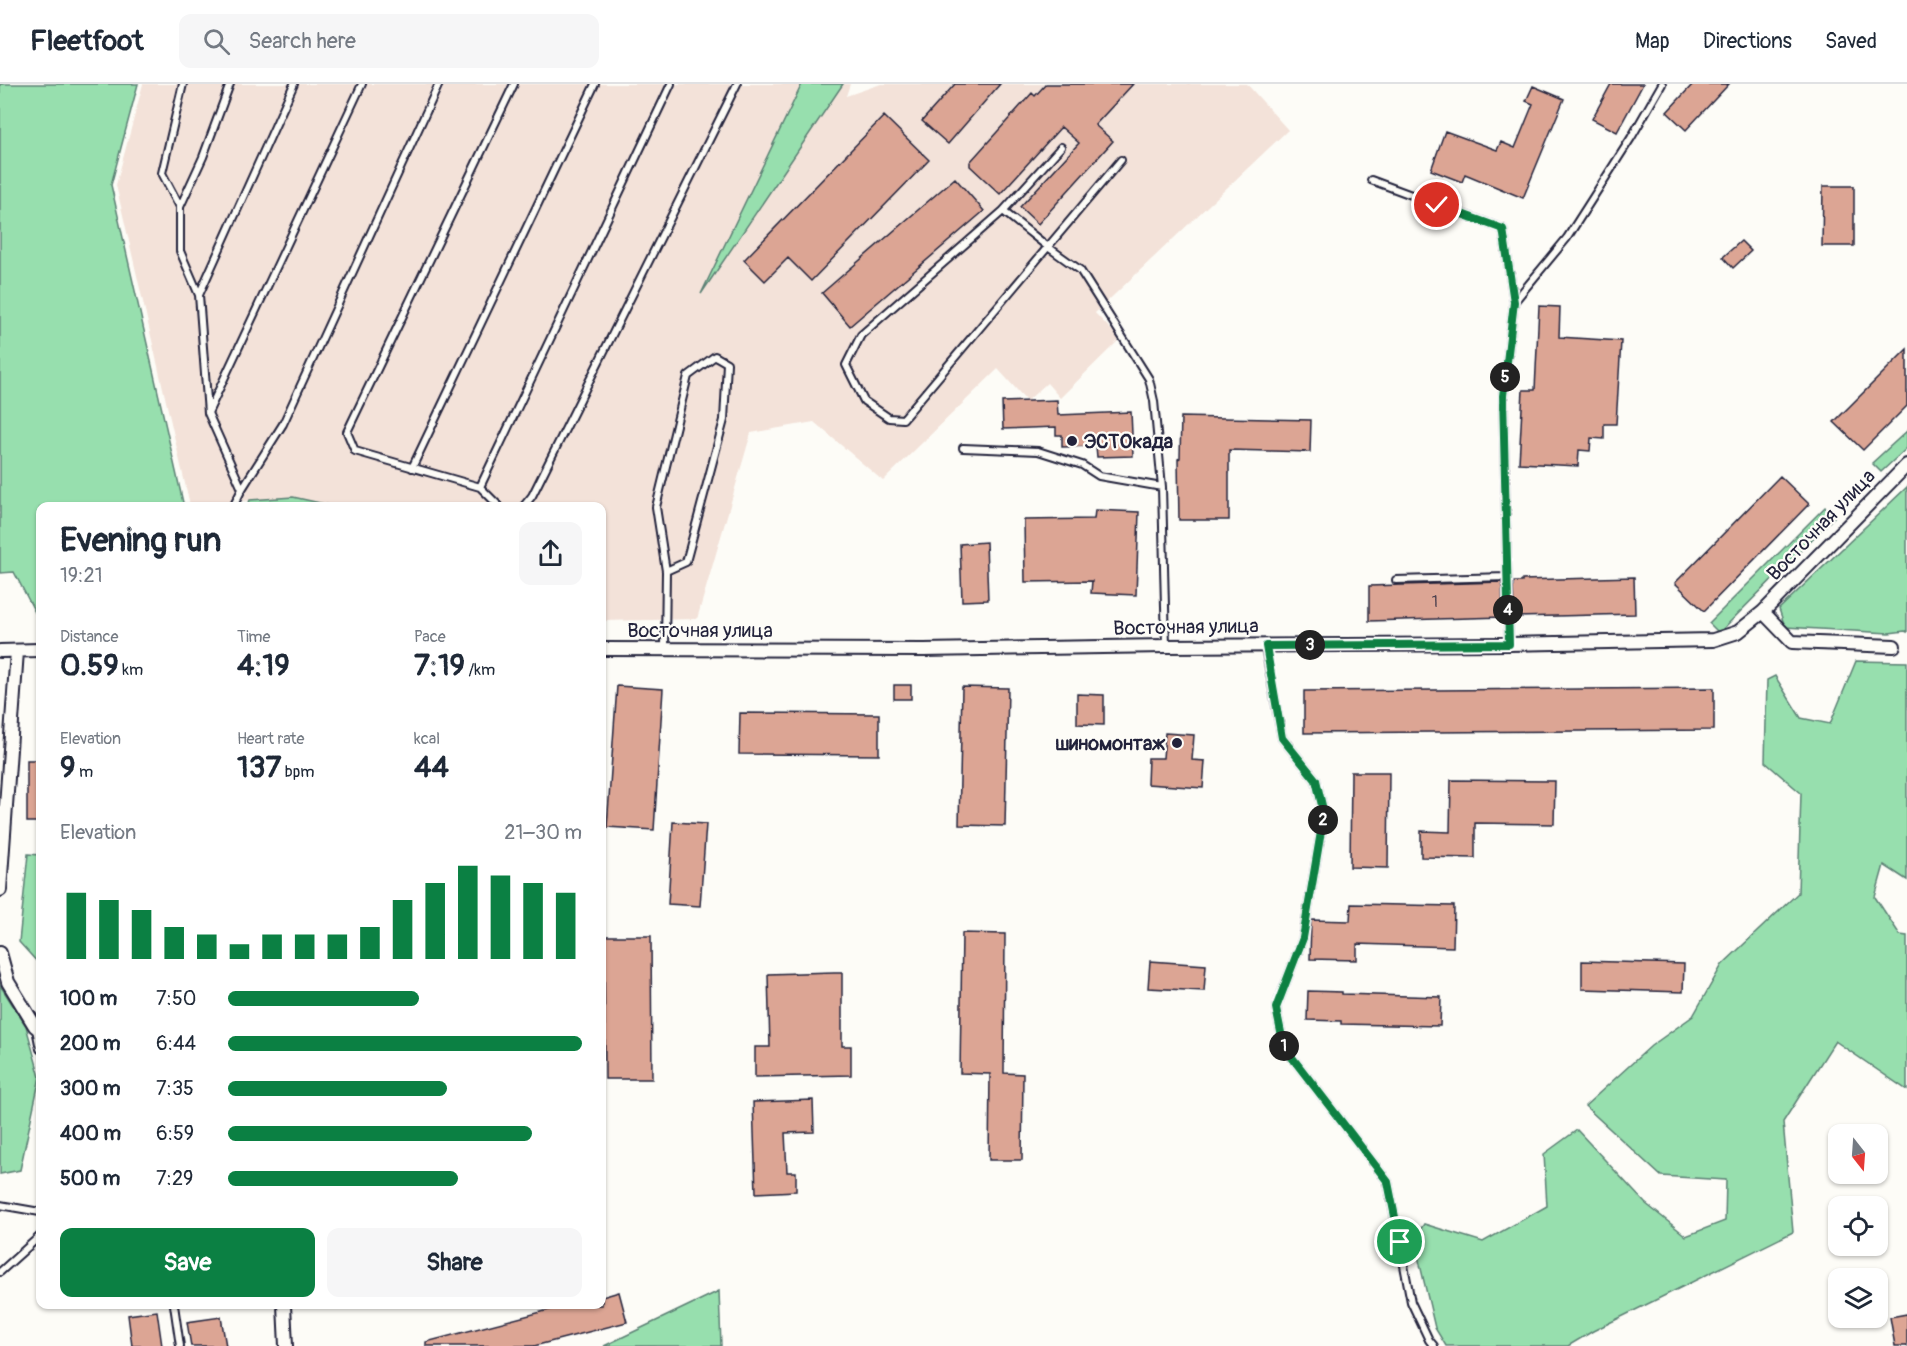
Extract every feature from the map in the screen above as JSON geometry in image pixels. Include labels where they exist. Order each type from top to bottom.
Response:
[{"type":"street","name":"Восточная улица","points":[[606,649],[924,650],[1713,640],[1738,632],[1763,612],[1907,465]]},
{"type":"street","points":[[1763,612],[1792,642],[1894,646]]},
{"type":"street","points":[[0,651],[36,650]]},
{"type":"street","points":[[0,890],[17,651]]},
{"type":"street","points":[[0,953],[8,982],[36,1025]]},
{"type":"street","points":[[284,1309],[286,1346]]},
{"type":"lane","points":[[180,207],[162,173],[183,84]]},
{"type":"lane","points":[[230,84],[203,158],[180,207],[180,251],[199,295],[208,413],[242,489]]},
{"type":"lane","points":[[199,295],[294,84]]},
{"type":"lane","points":[[208,413],[362,84]]},
{"type":"lane","points":[[236,502],[283,424],[439,84]]},
{"type":"lane","points":[[495,502],[480,487],[355,452],[347,432],[514,84]]},
{"type":"lane","points":[[412,468],[595,84]]},
{"type":"lane","points":[[480,487],[671,84]]},
{"type":"lane","points":[[527,502],[737,84]]},
{"type":"lane","points":[[1514,302],[1567,238],[1631,138],[1662,84]]},
{"type":"lane","points":[[1061,147],[1003,211],[861,334],[846,365],[864,401],[889,418],[903,418],[1121,160]]},
{"type":"lane","points":[[1371,180],[1503,229],[1514,302],[1503,396],[1509,644]]},
{"type":"lane","points":[[1003,211],[1080,270],[1149,379],[1154,401],[1162,487],[1166,646]]},
{"type":"lane","points":[[665,648],[666,572],[656,507],[688,376],[715,356],[727,363],[724,420],[686,562],[666,572]]},
{"type":"lane","points":[[963,448],[1038,451],[1082,465],[1099,476],[1162,487]]},
{"type":"lane","points":[[1396,580],[1507,577]]},
{"type":"lane","points":[[1266,646],[1282,738],[1316,780],[1324,814],[1303,938],[1276,1008],[1284,1047],[1388,1182],[1411,1302],[1434,1346]]},
{"type":"lane","points":[[0,1205],[36,1211]]},
{"type":"lane","points":[[0,1272],[36,1240]]},
{"type":"lane","points":[[175,1309],[180,1346]]},
{"type":"shaded area","points":[[143,84],[850,84],[846,96],[881,84],[1247,84],[1288,130],[1095,313],[1120,339],[1060,398],[1047,383],[1027,401],[998,369],[883,481],[814,422],[751,433],[697,619],[606,621],[606,502],[316,502],[293,497],[229,502],[189,502],[116,185]]},
{"type":"green space","points":[[0,84],[138,84],[111,185],[183,502],[36,502],[36,614],[14,572],[0,573]]},
{"type":"green space","points":[[802,84],[843,84],[701,294]]},
{"type":"green space","points":[[1907,431],[1907,448],[1881,472],[1872,463]]},
{"type":"green space","points":[[1907,487],[1907,632],[1785,627],[1779,609]]},
{"type":"green space","points":[[293,497],[316,502],[249,502],[250,500]]},
{"type":"green space","points":[[1825,507],[1834,517],[1719,633],[1709,623]]},
{"type":"green space","points":[[1856,661],[1907,662],[1907,880],[1884,865],[1875,897],[1900,935],[1907,936],[1907,1090],[1835,1041],[1783,1122],[1793,1232],[1593,1331],[1568,1346],[1446,1346],[1435,1328],[1414,1239],[1424,1224],[1483,1242],[1547,1206],[1544,1154],[1577,1130],[1645,1203],[1686,1236],[1725,1221],[1726,1180],[1661,1176],[1585,1106],[1651,1046],[1693,1016],[1722,965],[1798,893],[1801,793],[1765,762],[1767,680],[1775,676],[1801,718],[1830,724]]},
{"type":"green space","points":[[28,854],[36,855],[36,961],[19,942]]},
{"type":"green space","points":[[0,985],[26,1026],[36,1062],[36,1096],[20,1170],[0,1174]]},
{"type":"green space","points":[[719,1291],[721,1346],[604,1346]]},
{"type":"building","points":[[955,84],[1000,84],[948,144],[922,121]]},
{"type":"building","points":[[1046,84],[1133,84],[1095,125],[1113,141],[1038,224],[1020,207],[1079,143],[1061,127],[1000,194],[970,166],[970,162],[1032,93],[1035,96]]},
{"type":"building","points":[[1611,84],[1643,84],[1617,132],[1592,119]]},
{"type":"building","points":[[1693,84],[1729,84],[1686,130],[1667,112]]},
{"type":"building","points":[[1533,86],[1564,99],[1523,198],[1465,174],[1462,182],[1431,170],[1445,131],[1497,150],[1501,142],[1515,148],[1533,104],[1526,101]]},
{"type":"building","points":[[884,116],[929,160],[811,281],[788,258],[765,281],[744,260]]},
{"type":"building","points":[[955,178],[984,211],[850,326],[822,293]]},
{"type":"building","points":[[1823,186],[1854,186],[1854,246],[1822,246]]},
{"type":"building","points":[[1741,241],[1751,251],[1733,268],[1723,257]]},
{"type":"building","points":[[1539,306],[1560,307],[1559,337],[1621,341],[1616,424],[1604,424],[1604,439],[1591,438],[1590,451],[1579,450],[1578,466],[1519,463],[1523,390],[1535,390]]},
{"type":"building","points":[[1907,349],[1907,406],[1863,450],[1834,422]]},
{"type":"building","points":[[1057,400],[1058,415],[1131,412],[1133,456],[1097,457],[1096,446],[1062,447],[1062,435],[1056,435],[1056,427],[1003,429],[1002,402]]},
{"type":"building","points":[[1181,417],[1311,420],[1310,452],[1229,450],[1229,520],[1179,520],[1178,459],[1180,458]]},
{"type":"building","points":[[1780,476],[1809,504],[1704,611],[1675,583]]},
{"type":"building","points":[[1095,510],[1139,512],[1136,595],[1091,593],[1092,581],[1025,582],[1024,520],[1094,519]]},
{"type":"building","points":[[986,542],[988,600],[962,601],[960,544]]},
{"type":"building","points":[[1634,577],[1635,614],[1514,617],[1513,582]]},
{"type":"building","points":[[1502,582],[1503,617],[1369,621],[1369,586]]},
{"type":"building","points":[[894,685],[911,685],[911,699],[894,699]]},
{"type":"building","points":[[617,686],[663,689],[654,830],[607,827]]},
{"type":"building","points":[[962,687],[1008,688],[1005,826],[959,825]]},
{"type":"building","points":[[1714,688],[1714,730],[1304,733],[1304,691]]},
{"type":"building","points":[[1077,694],[1104,695],[1104,725],[1077,724]]},
{"type":"building","points":[[740,713],[879,714],[879,755],[739,754]]},
{"type":"building","points":[[1165,733],[1194,735],[1192,760],[1205,761],[1203,788],[1147,784],[1148,758],[1163,758]]},
{"type":"building","points":[[27,760],[36,760],[36,822],[27,822]]},
{"type":"building","points":[[1351,772],[1389,772],[1388,868],[1350,867]]},
{"type":"building","points":[[1451,780],[1555,781],[1554,824],[1475,823],[1475,858],[1421,857],[1421,831],[1450,832]]},
{"type":"building","points":[[673,822],[706,824],[700,906],[668,904]]},
{"type":"building","points":[[1351,904],[1454,906],[1453,947],[1357,944],[1357,960],[1310,959],[1311,920],[1350,921]]},
{"type":"building","points":[[962,933],[1005,934],[1004,1073],[1023,1074],[1022,1160],[989,1160],[990,1074],[960,1073]]},
{"type":"building","points":[[606,936],[651,936],[652,1079],[606,1079]]},
{"type":"building","points":[[1150,961],[1206,965],[1204,991],[1148,988]]},
{"type":"building","points":[[1582,961],[1684,964],[1683,992],[1582,989]]},
{"type":"building","points":[[842,972],[842,1046],[851,1046],[851,1075],[755,1077],[755,1047],[770,1047],[768,974]]},
{"type":"building","points":[[1308,991],[1441,997],[1440,1026],[1341,1024],[1341,1021],[1307,1020]]},
{"type":"building","points":[[813,1100],[814,1132],[785,1133],[787,1172],[796,1172],[796,1191],[756,1193],[753,1102]]},
{"type":"building","points":[[619,1292],[627,1322],[534,1346],[426,1346],[426,1342],[553,1309],[606,1309],[606,1296]]},
{"type":"building","points":[[157,1311],[162,1346],[132,1346],[128,1315]]},
{"type":"building","points":[[1907,1314],[1907,1346],[1895,1346],[1890,1317]]},
{"type":"building","points":[[221,1317],[226,1346],[191,1346],[187,1322]]},
{"type":"place","name":"ЭСТОкада","points":[[1072,441]]},
{"type":"place","name":"шиномонтаж","points":[[1177,743]]},
{"type":"route","points":[[1400,1242],[1388,1182],[1284,1047],[1276,1008],[1303,938],[1324,814],[1316,780],[1282,738],[1266,646],[1509,644],[1503,396],[1514,302],[1503,229],[1437,205]]}]
